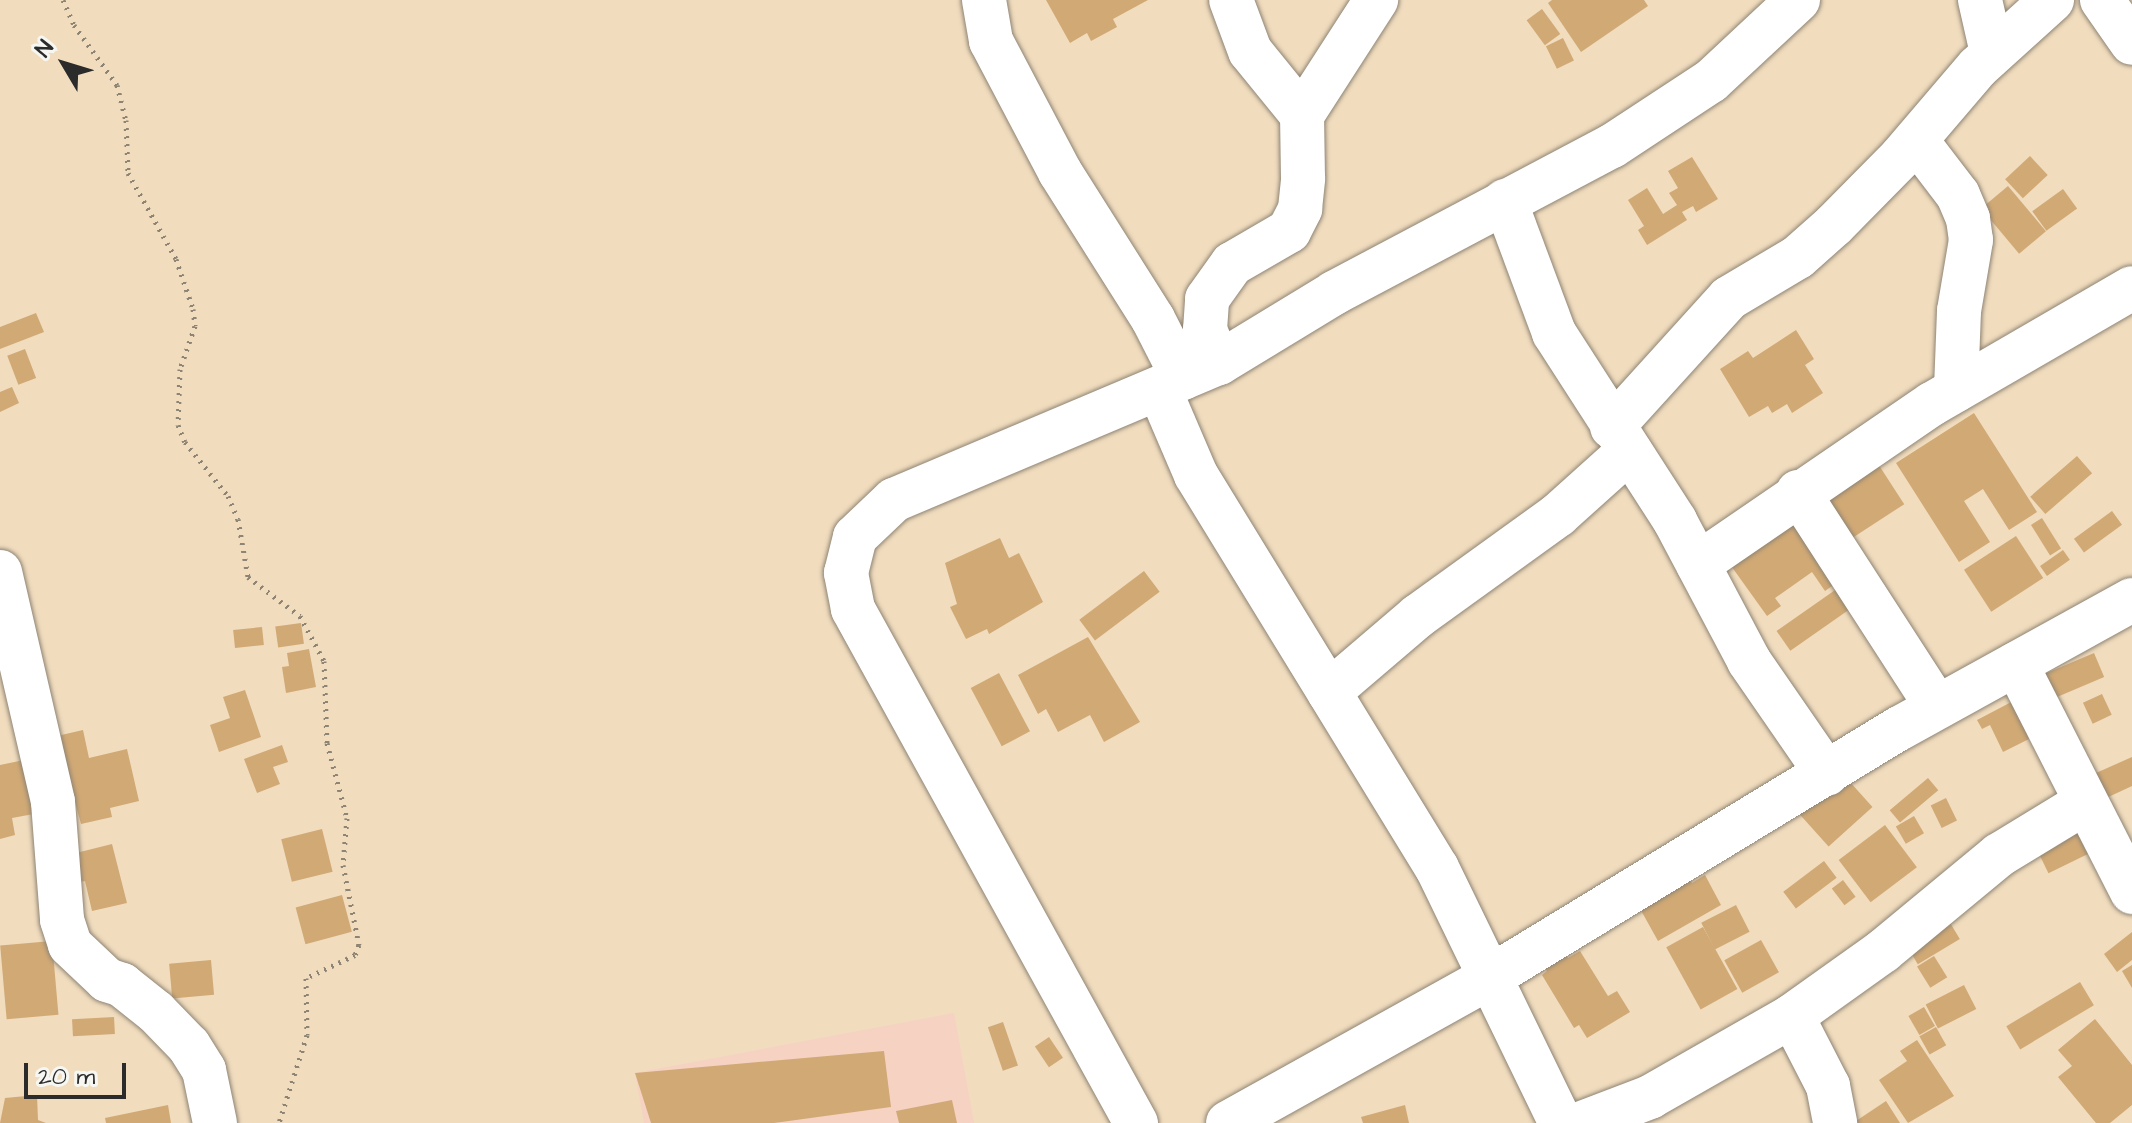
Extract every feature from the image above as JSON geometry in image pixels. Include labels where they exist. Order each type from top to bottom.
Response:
[{"type":"street","points":[[984,0],[991,41],[1060,172],[1187,377],[1196,475],[1437,868],[1561,1123]]},
{"type":"street","points":[[1231,0],[1250,51],[1302,115]]},
{"type":"street","points":[[1187,377],[1205,330],[1207,299],[1232,264],[1283,236],[1296,221],[1303,178],[1302,115],[1376,0]]},
{"type":"street","points":[[1980,0],[1992,53]]},
{"type":"street","points":[[1329,692],[1418,616],[1558,515],[1729,298],[1798,257],[1916,140],[1992,53],[2052,0]]},
{"type":"street","points":[[2102,0],[2132,43]]},
{"type":"street","points":[[1136,1123],[853,609],[846,573],[855,537],[894,500],[1187,377],[1334,293],[1612,146],[1711,81],[1778,6]]},
{"type":"street","points":[[1916,140],[1958,195],[1968,219],[1971,240],[1959,311],[1956,390]]},
{"type":"street","points":[[1505,201],[1554,333],[1698,564],[1749,661],[1827,774]]},
{"type":"street","points":[[1698,564],[1798,492],[1956,390],[2132,288]]},
{"type":"street","points":[[1798,492],[1937,707]]},
{"type":"street","points":[[0,572],[53,802],[62,920],[70,945],[107,980],[122,985],[156,1012],[189,1046],[204,1070],[215,1123]]},
{"type":"street","points":[[1228,1123],[1490,977],[1937,707],[2132,600]]},
{"type":"street","points":[[2016,664],[2083,804],[2132,892]]},
{"type":"street","points":[[1582,1123],[1650,1097],[1792,1016],[1883,951],[1999,855],[2083,804]]},
{"type":"street","points":[[1792,1016],[1815,1054],[1835,1123]]},
{"type":"path","points":[[63,0],[74,25],[117,85],[126,120],[128,173],[176,259],[193,309],[195,326],[178,384],[178,425],[185,442],[234,508],[248,577],[300,616],[324,661],[327,743],[347,818],[343,865],[359,945],[355,955],[306,978],[307,1035],[279,1123]]},
{"type":"shaded area","points":[[954,1013],[974,1123],[644,1123],[635,1073]]},
{"type":"building","points":[[1046,0],[1148,0],[1113,19],[1117,27],[1091,41],[1087,33],[1070,43]]},
{"type":"building","points":[[1552,0],[1644,0],[1648,6],[1581,52],[1548,3]]},
{"type":"building","points":[[1542,9],[1560,34],[1545,45],[1527,20]]},
{"type":"building","points":[[1563,38],[1574,60],[1557,69],[1546,46]]},
{"type":"building","points":[[2030,156],[2048,175],[2023,198],[2005,179]]},
{"type":"building","points":[[1692,157],[1718,199],[1696,212],[1693,206],[1682,212],[1687,220],[1647,245],[1638,230],[1644,226],[1628,200],[1647,188],[1663,214],[1677,205],[1669,193],[1678,188],[1668,171]]},
{"type":"building","points":[[2008,186],[2046,231],[2019,254],[1981,208]]},
{"type":"building","points":[[2063,189],[2077,208],[2046,231],[2032,211]]},
{"type":"building","points":[[36,313],[44,332],[0,349],[0,327]]},
{"type":"building","points":[[1796,330],[1814,359],[1805,365],[1823,393],[1792,413],[1787,404],[1772,413],[1768,406],[1749,417],[1720,369],[1748,351],[1753,358]]},
{"type":"building","points":[[25,349],[36,378],[18,385],[7,356]]},
{"type":"building","points":[[12,387],[19,403],[0,412],[0,392]]},
{"type":"building","points":[[1974,413],[2037,512],[2009,530],[1983,489],[1964,501],[1990,542],[1959,562],[1896,463]]},
{"type":"building","points":[[1871,453],[1904,504],[1839,547],[1806,495]]},
{"type":"building","points":[[2077,456],[2092,473],[2045,514],[2030,497]]},
{"type":"building","points":[[2112,511],[2122,525],[2084,552],[2074,539]]},
{"type":"building","points":[[1796,515],[1842,579],[1825,591],[1812,572],[1775,598],[1781,606],[1767,616],[1729,563]]},
{"type":"building","points":[[2042,518],[2061,549],[2050,555],[2031,525]]},
{"type":"building","points":[[2016,536],[2043,578],[1991,612],[1964,570]]},
{"type":"building","points":[[1000,538],[1009,558],[1019,553],[1043,602],[989,634],[987,629],[966,639],[950,607],[957,604],[945,563]]},
{"type":"building","points":[[2063,550],[2070,560],[2047,576],[2040,566]]},
{"type":"building","points":[[1144,571],[1160,592],[1095,641],[1079,620]]},
{"type":"building","points":[[1838,588],[1852,608],[1790,651],[1777,631]]},
{"type":"building","points":[[301,623],[304,644],[278,647],[275,627]]},
{"type":"building","points":[[262,627],[264,645],[235,648],[233,630]]},
{"type":"building","points":[[1088,637],[1140,722],[1104,742],[1090,715],[1058,732],[1046,709],[1038,714],[1018,675]]},
{"type":"building","points":[[309,649],[316,687],[286,693],[282,667],[289,666],[287,653]]},
{"type":"building","points":[[2094,653],[2104,677],[2045,702],[2035,678]]},
{"type":"building","points":[[999,673],[1030,731],[1002,746],[971,688]]},
{"type":"building","points":[[245,690],[261,737],[219,752],[210,725],[230,718],[223,697]]},
{"type":"building","points":[[2102,694],[2112,715],[2093,724],[2083,703]]},
{"type":"building","points":[[2019,698],[2037,735],[2003,752],[1990,725],[1982,729],[1977,720]]},
{"type":"building","points":[[83,730],[89,758],[127,749],[139,801],[110,808],[112,817],[81,824],[57,736]]},
{"type":"building","points":[[282,745],[288,762],[273,767],[280,784],[257,793],[244,759]]},
{"type":"building","points":[[2132,757],[2132,786],[2089,806],[2078,781]]},
{"type":"building","points":[[29,759],[39,813],[12,818],[15,835],[0,839],[0,765]]},
{"type":"building","points":[[1841,772],[1872,807],[1829,846],[1797,811]]},
{"type":"building","points":[[1928,778],[1938,790],[1900,822],[1890,810]]},
{"type":"building","points":[[1946,798],[1957,820],[1942,828],[1931,805]]},
{"type":"building","points":[[2079,815],[2096,850],[2048,873],[2031,838]]},
{"type":"building","points":[[1914,816],[1924,833],[1906,844],[1896,826]]},
{"type":"building","points":[[1885,825],[1917,867],[1871,902],[1839,860]]},
{"type":"building","points":[[322,829],[333,872],[292,882],[281,839]]},
{"type":"building","points":[[112,844],[127,903],[92,911],[85,881],[75,883],[68,855]]},
{"type":"building","points":[[1824,861],[1837,878],[1796,908],[1783,892]]},
{"type":"building","points":[[1686,873],[1692,883],[1705,875],[1721,905],[1658,941],[1633,896]]},
{"type":"building","points":[[1843,880],[1856,897],[1844,905],[1832,888]]},
{"type":"building","points":[[342,895],[352,932],[305,944],[296,907]]},
{"type":"building","points":[[1736,905],[1750,932],[1715,949],[1701,923]]},
{"type":"building","points":[[1949,921],[1960,939],[1918,964],[1907,946]]},
{"type":"building","points":[[1703,927],[1737,989],[1701,1009],[1666,947]]},
{"type":"building","points":[[2132,932],[2132,960],[2117,972],[2104,954]]},
{"type":"building","points":[[1761,940],[1779,972],[1742,993],[1724,960]]},
{"type":"building","points":[[52,941],[58,1015],[7,1019],[0,946]]},
{"type":"building","points":[[1561,945],[1568,958],[1580,951],[1608,996],[1617,991],[1630,1012],[1587,1038],[1579,1025],[1574,1028],[1542,975],[1547,971],[1539,958]]},
{"type":"building","points":[[1934,956],[1947,977],[1930,988],[1917,967]]},
{"type":"building","points":[[211,960],[214,995],[172,999],[169,964]]},
{"type":"building","points":[[2132,965],[2132,988],[2122,971]]},
{"type":"building","points":[[2080,982],[2094,1005],[2020,1049],[2006,1026]]},
{"type":"building","points":[[1964,985],[1976,1009],[1938,1029],[1926,1005]]},
{"type":"building","points":[[1924,1007],[1935,1026],[1919,1035],[1908,1016]]},
{"type":"building","points":[[114,1017],[115,1034],[73,1036],[72,1019]]},
{"type":"building","points":[[2095,1019],[2132,1065],[2132,1105],[2110,1123],[2096,1123],[2058,1077],[2072,1066],[2058,1050]]},
{"type":"building","points":[[1003,1022],[1018,1065],[1003,1071],[988,1027]]},
{"type":"building","points":[[1936,1027],[1946,1045],[1930,1055],[1919,1036]]},
{"type":"building","points":[[1049,1037],[1063,1058],[1049,1067],[1035,1047]]},
{"type":"building","points":[[1917,1040],[1954,1096],[1908,1123],[1879,1080],[1907,1061],[1900,1051]]},
{"type":"building","points":[[884,1051],[891,1107],[774,1123],[651,1123],[635,1073]]},
{"type":"building","points":[[37,1095],[38,1120],[46,1123],[0,1123],[5,1098]]},
{"type":"building","points":[[952,1100],[957,1123],[899,1123],[896,1111]]},
{"type":"building","points":[[1886,1101],[1900,1123],[1853,1123]]},
{"type":"building","points":[[168,1105],[171,1123],[106,1123],[105,1118]]},
{"type":"building","points":[[1405,1105],[1409,1123],[1363,1123],[1361,1117]]}]
